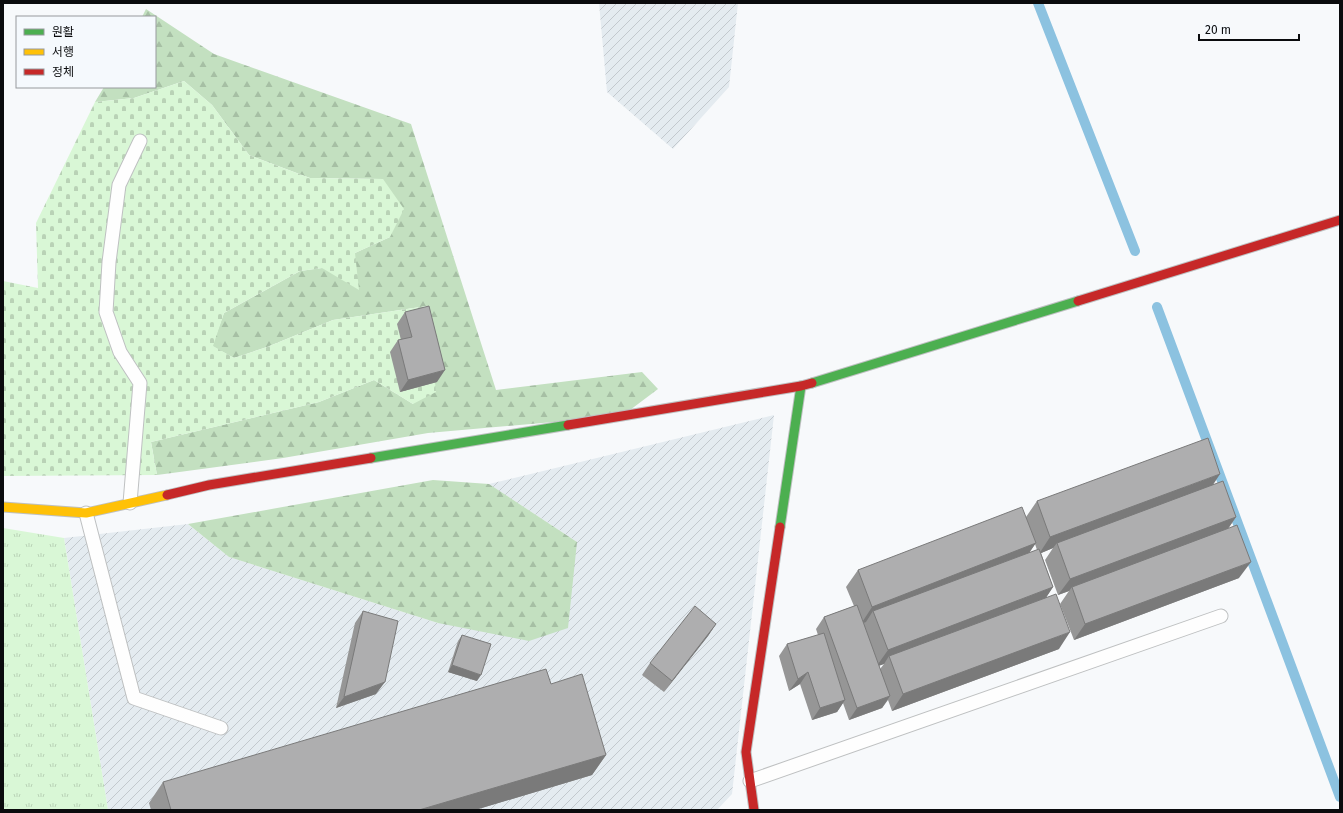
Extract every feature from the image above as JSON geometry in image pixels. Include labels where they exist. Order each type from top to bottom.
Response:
[{"type":"street","points":[[3,506],[86,513],[216,484],[801,386],[1340,220]]},
{"type":"street","points":[[754,810],[746,752],[801,386]]},
{"type":"lane","points":[[130,503],[140,383],[120,352],[106,312],[109,262],[119,185],[140,141]]},
{"type":"lane","points":[[86,513],[134,698],[221,728]]},
{"type":"lane","points":[[750,781],[1221,616]]},
{"type":"shaded area","points":[[599,3],[738,3],[729,87],[673,149],[607,92]]},
{"type":"shaded area","points":[[774,415],[732,794],[717,810],[108,810],[64,538],[188,524],[229,557],[438,623],[577,542],[489,484]]},
{"type":"green space","points":[[146,9],[214,54],[411,124],[496,390],[642,372],[658,389],[622,416],[428,433],[283,458],[157,475],[151,442],[319,402],[374,380],[413,404],[427,306],[333,320],[267,347],[234,358],[212,346],[224,313],[300,271],[322,268],[390,237],[383,179],[310,178],[249,155],[212,105],[184,81],[134,98],[95,102],[103,88],[156,88],[156,16],[142,16]]},
{"type":"green space","points":[[184,81],[212,105],[249,155],[310,178],[383,179],[404,209],[390,237],[355,253],[359,290],[322,268],[300,271],[224,313],[213,346],[234,358],[267,347],[333,320],[427,306],[436,392],[413,404],[374,380],[319,402],[151,442],[157,475],[3,476],[3,281],[38,288],[36,223],[95,102],[134,98]]},
{"type":"green space","points":[[433,480],[489,484],[577,542],[568,628],[529,641],[438,623],[229,557],[188,524]]},
{"type":"green space","points":[[3,528],[64,538],[108,810],[3,810]]},
{"type":"building","points":[[429,306],[445,370],[408,380],[398,340],[412,337],[405,312]]},
{"type":"building","points":[[1208,438],[1220,474],[1050,537],[1037,501]]},
{"type":"building","points":[[1223,481],[1236,517],[1070,579],[1057,543]]},
{"type":"building","points":[[1022,507],[1036,543],[872,607],[858,570]]},
{"type":"building","points":[[1237,525],[1251,562],[1085,624],[1072,587]]},
{"type":"building","points":[[1039,549],[1053,587],[888,650],[873,611]]},
{"type":"building","points":[[1056,594],[1070,632],[903,694],[889,656]]},
{"type":"building","points":[[857,605],[890,696],[857,708],[824,617]]},
{"type":"building","points":[[695,606],[716,624],[672,681],[650,663]]},
{"type":"building","points":[[363,611],[398,621],[385,682],[344,697]]},
{"type":"building","points":[[824,633],[845,700],[820,708],[808,672],[798,679],[787,644]]},
{"type":"building","points":[[462,635],[491,644],[481,675],[452,665]]},
{"type":"building","points":[[546,669],[551,684],[582,674],[606,755],[419,810],[171,810],[163,782]]},
{"type":"waterway","points":[[1038,3],[1135,251]]},
{"type":"waterway","points":[[1157,307],[1340,797]]},
{"type":"traffic: fast","points":[[812,383],[1078,301]]},
{"type":"traffic: fast","points":[[780,527],[801,386]]},
{"type":"traffic: fast","points":[[371,458],[568,425]]},
{"type":"traffic: slow","points":[[3,507],[86,513],[167,495]]},
{"type":"traffic: jam","points":[[1078,301],[1340,220]]},
{"type":"traffic: jam","points":[[568,425],[812,383]]},
{"type":"traffic: jam","points":[[167,495],[209,485],[371,458]]},
{"type":"traffic: jam","points":[[754,810],[746,752],[780,527]]}]
